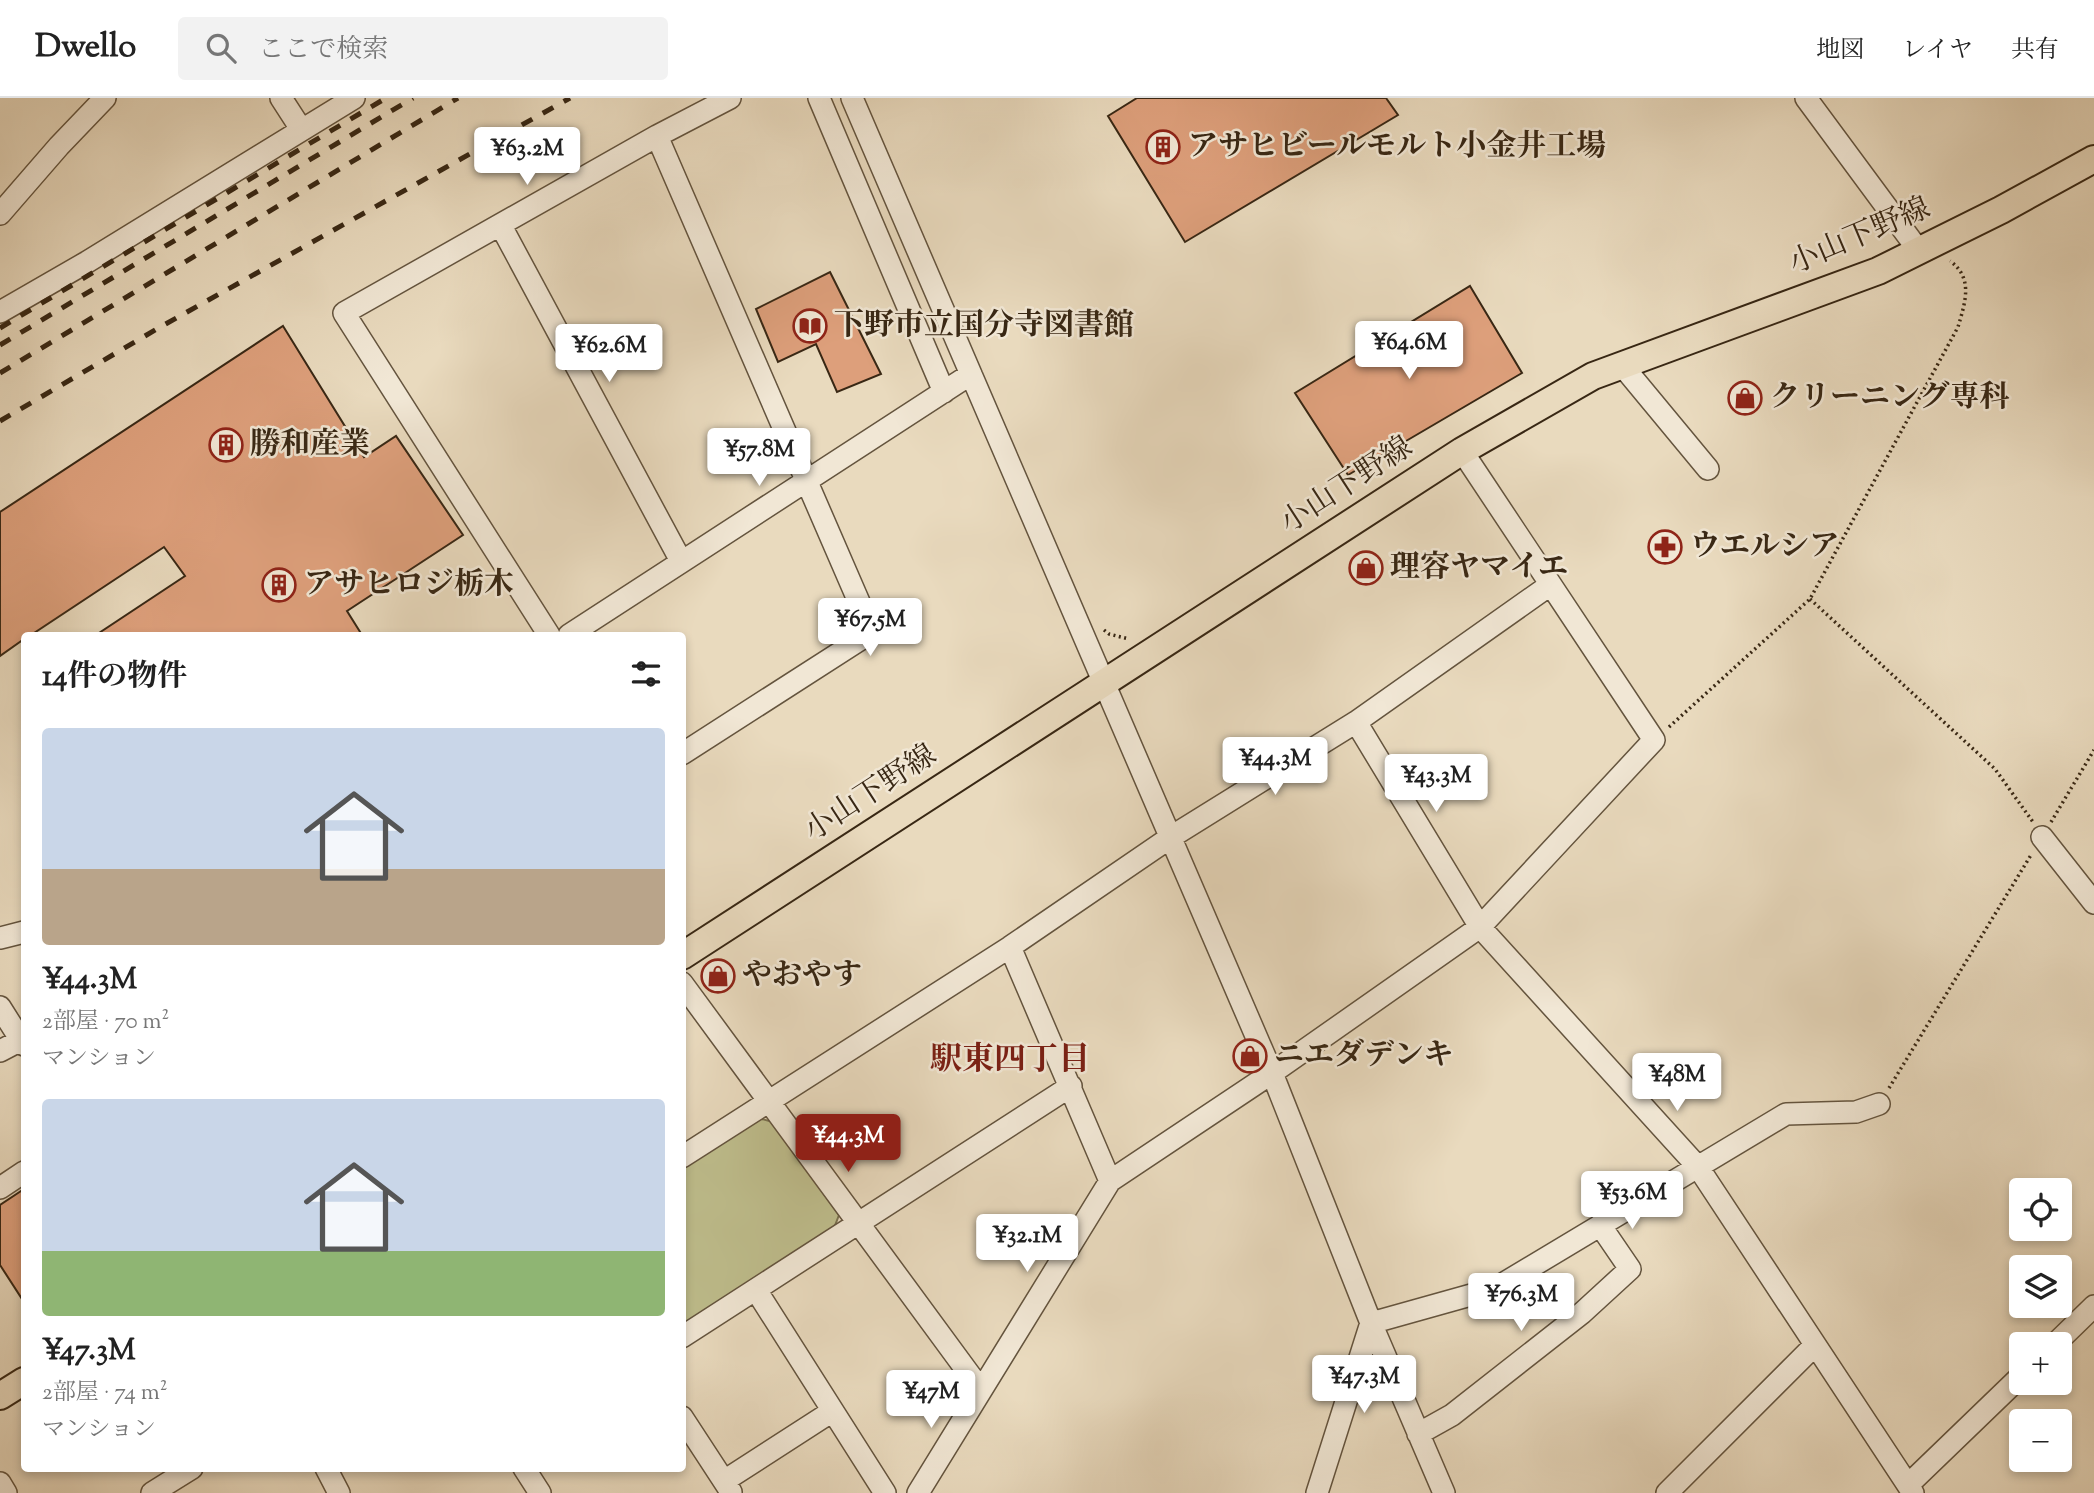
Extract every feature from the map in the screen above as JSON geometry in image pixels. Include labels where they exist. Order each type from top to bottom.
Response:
[{"type":"main road","name":"小山下野線","points":[[686,953],[1462,452],[1593,376],[1878,271],[2094,159]]},
{"type":"main road","points":[[0,1396],[21,1383]]},
{"type":"street","points":[[0,214],[105,98]]},
{"type":"street","points":[[281,98],[301,129]]},
{"type":"street","points":[[0,312],[87,262],[354,98]]},
{"type":"street","points":[[547,632],[344,313],[657,136],[730,98]]},
{"type":"street","points":[[819,98],[944,392]]},
{"type":"street","points":[[852,98],[1272,1073],[1371,1323],[1444,1493]]},
{"type":"street","points":[[1806,98],[1919,251]]},
{"type":"street","points":[[657,136],[872,632],[686,751]]},
{"type":"street","points":[[501,226],[681,561]]},
{"type":"street","points":[[1622,364],[1708,469]]},
{"type":"street","points":[[574,632],[971,374]]},
{"type":"street","points":[[918,1493],[1110,1181],[1272,1073],[1479,927],[1654,740],[1462,452]]},
{"type":"street","points":[[686,1154],[1010,947],[1171,837],[1356,723],[1550,585]]},
{"type":"street","points":[[1356,723],[1479,927],[1698,1167],[1910,1489],[2009,1388]]},
{"type":"street","points":[[2042,837],[2094,903]]},
{"type":"street","points":[[0,938],[21,933]]},
{"type":"street","points":[[1010,947],[1110,1181]]},
{"type":"street","points":[[686,988],[981,1390]]},
{"type":"street","points":[[0,1007],[21,1039]]},
{"type":"street","points":[[0,1051],[21,1043]]},
{"type":"street","points":[[686,1334],[1071,1086]]},
{"type":"street","points":[[1371,1323],[1496,1288],[1786,1114],[1856,1112],[1879,1104]]},
{"type":"street","points":[[0,1188],[21,1174]]},
{"type":"street","points":[[1418,1434],[1451,1415],[1582,1312],[1630,1269],[1600,1225]]},
{"type":"street","points":[[756,1290],[831,1412],[885,1493]]},
{"type":"street","points":[[2067,1332],[2094,1306]]},
{"type":"street","points":[[1317,1493],[1371,1323]]},
{"type":"street","points":[[1667,1493],[1815,1345]]},
{"type":"street","points":[[686,1423],[728,1487],[831,1412]]},
{"type":"street","points":[[161,1491],[187,1472]]},
{"type":"street","points":[[328,1472],[339,1493]]},
{"type":"street","points":[[527,1472],[540,1493]]},
{"type":"street","points":[[0,1483],[6,1493]]},
{"type":"path","points":[[1654,740],[1810,599],[1958,327],[1967,298],[1965,279],[1953,262],[1919,251]]},
{"type":"path","points":[[1810,599],[1995,769],[2019,799],[2042,837]]},
{"type":"path","points":[[1879,1104],[2094,750]]},
{"type":"shaded area","points":[[758,1118],[773,1122],[839,1215],[834,1228],[686,1324],[686,1165]]},
{"type":"building","points":[[1137,98],[1386,98],[1398,115],[1185,242],[1108,116]]},
{"type":"building","name":"下野市立国分寺図書館","points":[[830,272],[881,374],[837,392],[816,344],[778,362],[756,309]]},
{"type":"building","points":[[1470,286],[1522,373],[1348,475],[1295,393]]},
{"type":"building","points":[[283,326],[364,457],[396,436],[463,535],[347,611],[360,632],[101,632],[185,576],[164,547],[36,632],[21,632],[21,641],[0,656],[0,512]]},
{"type":"building","points":[[21,1191],[21,1297],[0,1265],[0,1205]]},
{"type":"railway","points":[[0,328],[386,98]]},
{"type":"railway","points":[[0,345],[413,98]]},
{"type":"railway","points":[[0,373],[458,98]]},
{"type":"railway","points":[[0,421],[162,326],[570,98]]},
{"type":"place","name":"アサヒビールモルト小金井工場","points":[[1163,147]]},
{"type":"place","name":"下野市立国分寺図書館","points":[[810,326]]},
{"type":"place","name":"クリーニング専科","points":[[1745,398]]},
{"type":"place","name":"勝和産業","points":[[226,445]]},
{"type":"place","name":"ウエルシア","points":[[1665,547]]},
{"type":"place","name":"理容ヤマイエ","points":[[1366,568]]},
{"type":"place","name":"アサヒロジ栃木","points":[[279,585]]},
{"type":"place","name":"やおやす","points":[[718,976]]},
{"type":"place","name":"ニエダデンキ","points":[[1250,1056]]},
{"type":"district","name":"駅東四丁目","points":[[1010,1061]]}]
